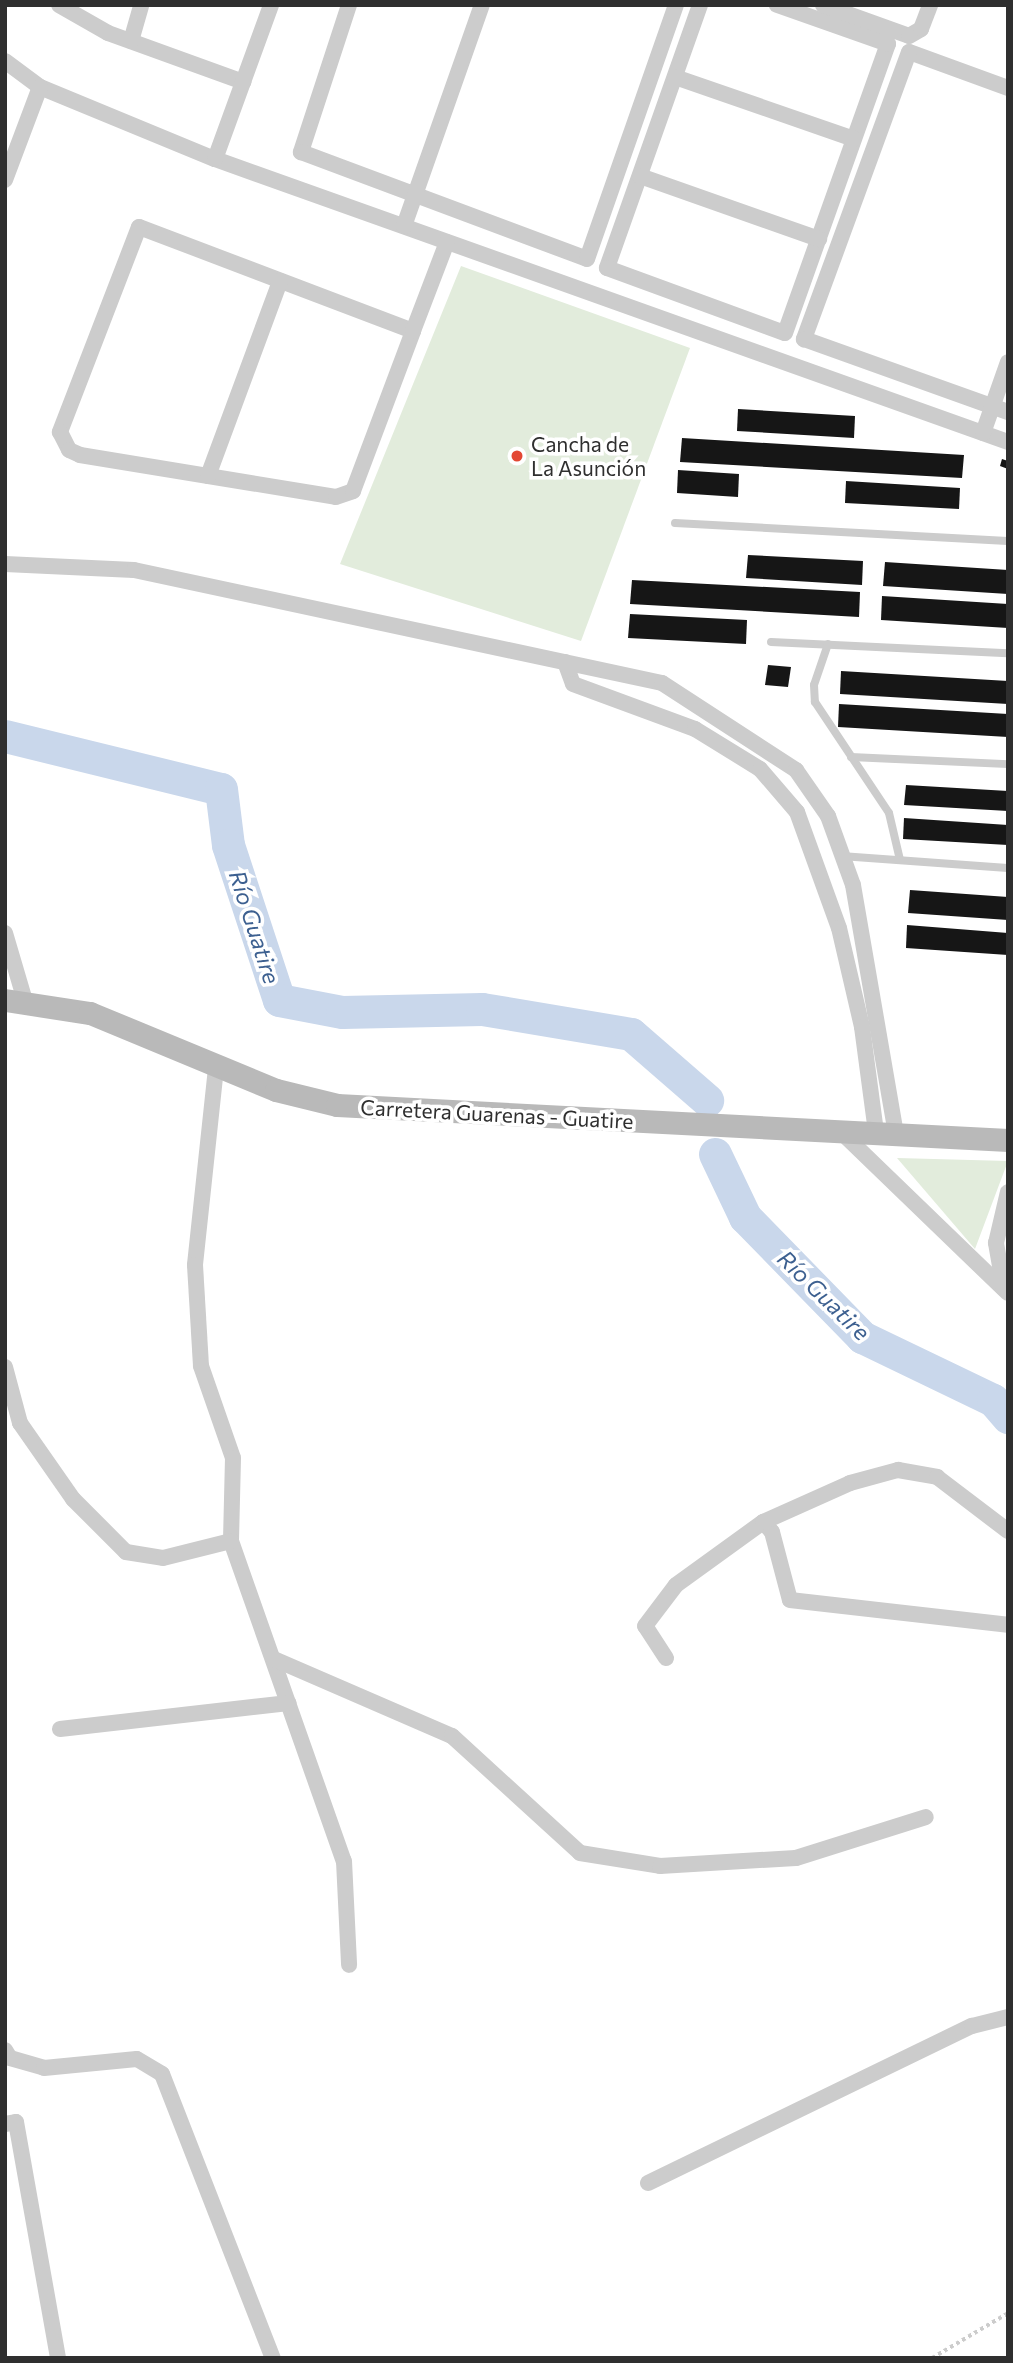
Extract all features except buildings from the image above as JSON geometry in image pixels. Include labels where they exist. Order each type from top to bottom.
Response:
[{"type":"main road","name":"Carretera Guarenas - Guatire","points":[[15,1000],[90,1013],[216,1068],[337,1105],[1008,1140]]},
{"type":"street","points":[[59,5],[131,41],[243,82]]},
{"type":"street","points":[[131,41],[141,5]]},
{"type":"street","points":[[215,159],[271,5]]},
{"type":"street","points":[[349,5],[301,152],[413,198],[587,259],[676,5]]},
{"type":"street","points":[[404,226],[482,5]]},
{"type":"street","points":[[700,5],[607,268],[785,333],[888,44],[777,5]]},
{"type":"street","points":[[823,5],[909,36],[921,29],[930,5]]},
{"type":"street","points":[[1000,410],[804,339],[909,52],[1008,88]]},
{"type":"street","points":[[5,61],[40,87],[215,159],[1008,442]]},
{"type":"street","points":[[675,76],[854,139]]},
{"type":"street","points":[[5,180],[8,161],[40,87]]},
{"type":"street","points":[[640,176],[819,239]]},
{"type":"street","points":[[413,331],[139,227],[60,432],[69,450],[80,455],[336,498],[353,491],[447,242]]},
{"type":"street","points":[[208,476],[280,281]]},
{"type":"street","points":[[675,321],[684,296]]},
{"type":"street","points":[[699,330],[708,305]]},
{"type":"street","points":[[983,433],[1000,410],[1008,362]]},
{"type":"street","points":[[5,564],[134,570],[662,683],[796,770],[828,816],[853,885],[886,1133]]},
{"type":"street","points":[[565,662],[573,684],[695,729],[760,769],[797,812],[839,928],[886,1133]]},
{"type":"street","points":[[5,933],[15,1000]]},
{"type":"street","points":[[216,1068],[195,1265],[201,1366],[233,1458],[231,1541],[344,1861],[349,1965]]},
{"type":"street","points":[[840,1131],[1006,1291]]},
{"type":"street","points":[[1006,1291],[996,1243],[1008,1192]]},
{"type":"street","points":[[5,1367],[20,1423],[73,1499],[127,1552],[163,1558],[231,1541]]},
{"type":"street","points":[[666,1658],[652,1643],[645,1626],[650,1615],[711,1555],[763,1522],[850,1483],[912,1470],[937,1477],[1008,1531]]},
{"type":"street","points":[[763,1522],[772,1531],[782,1587],[790,1600],[1008,1625]]},
{"type":"street","points":[[274,1659],[452,1737],[580,1853],[660,1866],[796,1858],[926,1817]]},
{"type":"street","points":[[60,1729],[289,1703]]},
{"type":"street","points":[[648,2183],[960,2031],[1008,2017]]},
{"type":"street","points":[[5,2050],[10,2058],[44,2068],[137,2059],[162,2074],[273,2358]]},
{"type":"street","points":[[5,2124],[16,2122],[58,2358]]},
{"type":"lane","points":[[675,523],[1008,541]]},
{"type":"lane","points":[[771,642],[1008,653]]},
{"type":"lane","points":[[828,644],[814,684],[816,702],[889,813],[900,860]]},
{"type":"lane","points":[[851,757],[1008,765]]},
{"type":"lane","points":[[842,856],[1008,868]]},
{"type":"path","points":[[932,2358],[1008,2313]]},
{"type":"green space","name":"Cancha de La Asunción","points":[[461,266],[690,348],[581,641],[340,564]]},
{"type":"green space","points":[[897,1158],[1008,1161],[975,1249]]},
{"type":"waterway","name":"Río Guatire","points":[[5,736],[221,789],[228,845],[279,1000],[342,1012],[482,1009],[631,1034],[707,1100]]},
{"type":"waterway","name":"Río Guatire","points":[[715,1154],[745,1217],[862,1337],[993,1400],[1008,1417]]},
{"type":"place","name":"Cancha de La Asunción","points":[[517,456]]}]
